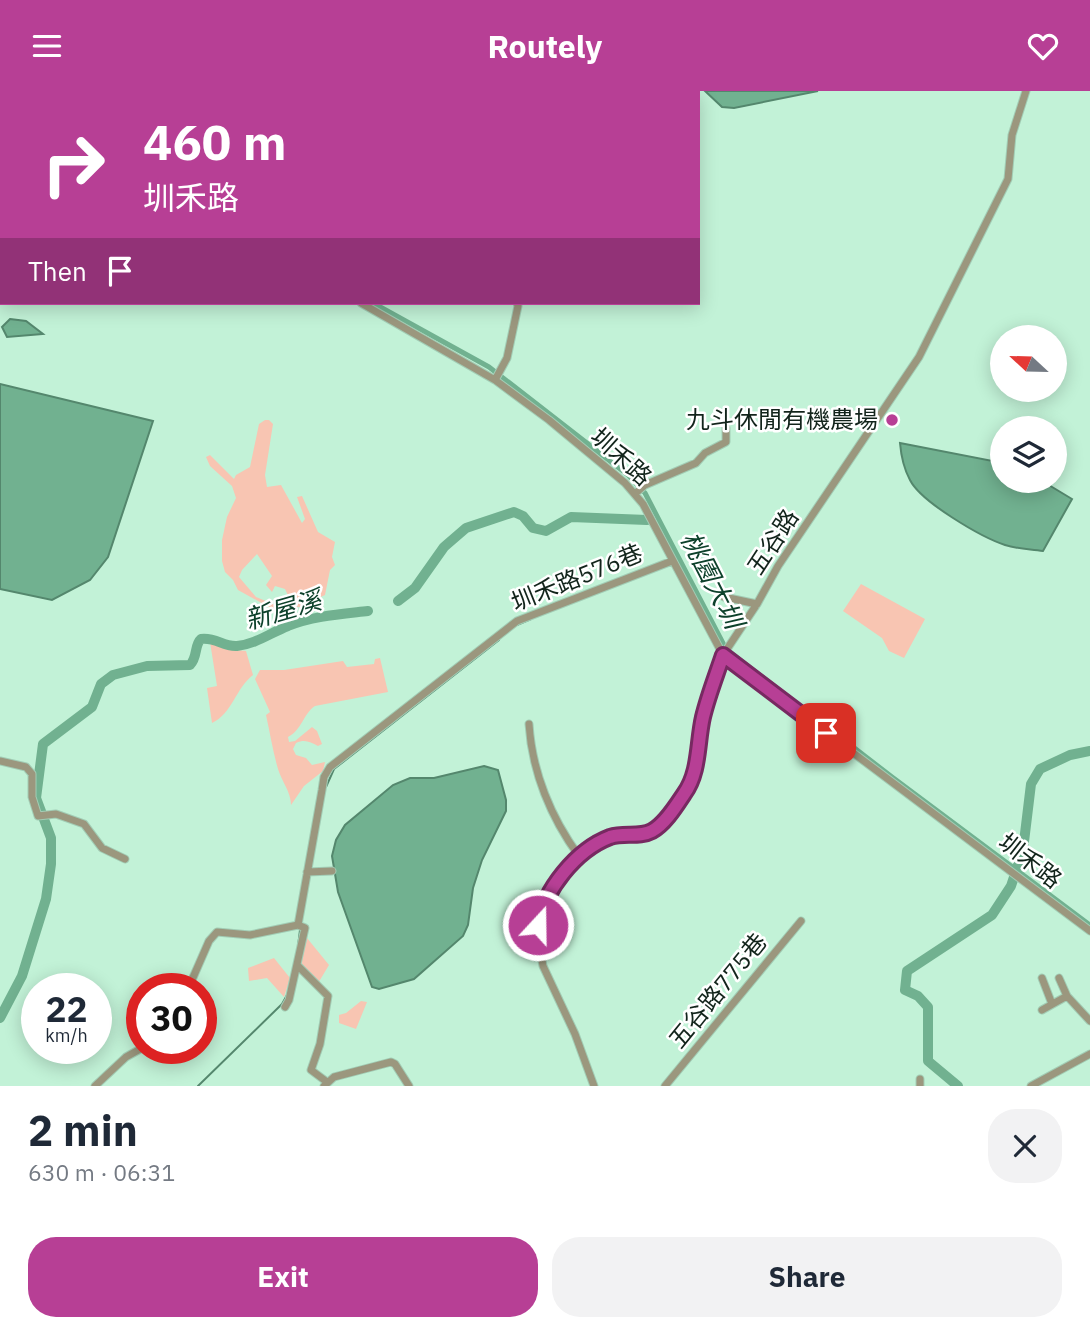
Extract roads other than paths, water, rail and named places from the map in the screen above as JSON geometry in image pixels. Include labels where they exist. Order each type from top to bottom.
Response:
[{"type":"street","name":"五谷路","points":[[594,1086],[575,1034],[543,966],[538,938],[544,904],[579,856],[589,847],[611,837],[640,835],[652,831],[661,824],[693,780],[703,718],[727,650],[778,566],[919,356],[1008,179],[1012,135],[1026,91]]},
{"type":"street","name":"圳禾路","points":[[365,305],[496,379],[639,490],[672,561],[727,650],[1090,931]]},
{"type":"street","points":[[496,379],[509,350],[518,305]]},
{"type":"street","points":[[639,490],[696,463],[705,453],[726,442],[726,429]]},
{"type":"street","name":"圳禾路576巷","points":[[285,1006],[297,965],[307,872],[324,777],[330,767],[517,621],[672,561]]},
{"type":"street","points":[[724,597],[757,604]]},
{"type":"street","points":[[529,724],[534,758],[550,811],[579,856]]},
{"type":"street","points":[[0,761],[26,767],[32,774],[35,814],[56,814],[84,824],[102,848],[125,859]]},
{"type":"street","points":[[307,872],[332,871]]},
{"type":"street","name":"五谷路775巷","points":[[665,1086],[801,921]]},
{"type":"street","points":[[195,973],[209,941],[217,932],[250,935],[301,926]]},
{"type":"street","points":[[297,965],[328,996],[320,1044],[310,1070],[326,1084],[334,1077],[391,1062],[395,1063],[409,1086]]},
{"type":"street","points":[[1042,978],[1052,1004]]},
{"type":"street","points":[[1059,978],[1067,996],[1090,1021]]},
{"type":"street","points":[[1042,1010],[1067,996]]},
{"type":"street","points":[[1031,1086],[1090,1054]]},
{"type":"street","points":[[95,1086],[126,1057]]},
{"type":"waterway","name":"桃園大圳","points":[[377,305],[489,367],[628,475],[645,493],[726,649],[1090,925]]},
{"type":"waterway","name":"新屋溪","points":[[398,601],[415,588],[444,547],[466,528],[514,512],[523,516],[533,528],[546,531],[571,517],[647,520]]},
{"type":"waterway","name":"新屋溪","points":[[0,1018],[22,976],[46,899],[51,864],[51,838],[36,798],[43,744],[92,707],[101,684],[113,675],[147,666],[190,665],[201,639],[211,639],[232,646],[244,645],[307,620],[368,611]]},
{"type":"waterway","points":[[517,625],[531,619]]},
{"type":"waterway","points":[[326,787],[334,769],[499,640]]},
{"type":"waterway","points":[[958,1086],[928,1061],[928,1007],[918,996],[905,990],[907,971],[992,915],[1011,886],[1023,850],[1031,784],[1040,769],[1070,755],[1090,751]]},
{"type":"waterway","points":[[298,946],[300,930]]},
{"type":"waterway","points":[[198,1086],[282,1004],[287,995]]},
{"type":"place","name":"九斗休閒有機農場","points":[[892,420]]}]
